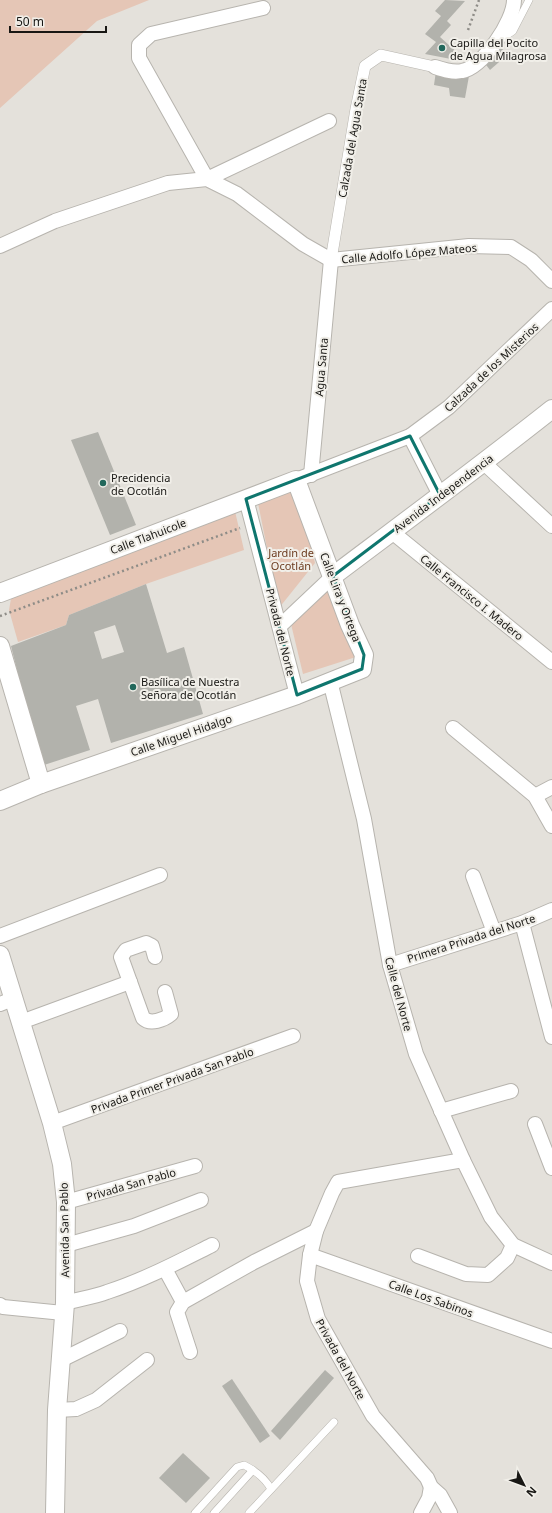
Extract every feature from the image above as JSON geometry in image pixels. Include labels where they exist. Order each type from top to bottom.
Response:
[{"type":"street","name":"Calzada del Agua Santa","points":[[330,260],[356,109],[365,66],[381,55],[452,72],[463,71],[476,64],[498,41],[514,10],[514,0]]},
{"type":"street","points":[[207,179],[139,58],[139,45],[151,34],[263,8]]},
{"type":"street","points":[[0,246],[55,221],[168,182],[207,179],[329,121]]},
{"type":"street","name":"Calle Adolfo López Mateos","points":[[207,179],[237,194],[303,244],[330,260],[469,246],[511,247],[532,260],[552,281]]},
{"type":"street","name":"Agua Santa","points":[[304,477],[330,260]]},
{"type":"street","name":"Calzada de los Misterios","points":[[304,477],[410,436],[449,407],[552,309]]},
{"type":"street","name":"Avenida Independencia","points":[[333,576],[440,494],[484,464],[552,409]]},
{"type":"street","points":[[410,436],[440,494]]},
{"type":"street","points":[[484,464],[552,526]]},
{"type":"street","name":"Calle Tlahuicole","points":[[0,593],[304,477]]},
{"type":"street","name":"Calle Lira y Ortega","points":[[304,477],[333,576],[350,625],[364,655],[362,669]]},
{"type":"street","name":"Privada del Norte","points":[[246,499],[297,695]]},
{"type":"street","name":"Calle Francisco I. Madero","points":[[392,532],[552,662]]},
{"type":"street","points":[[280,626],[333,576]]},
{"type":"street","points":[[0,646],[41,784]]},
{"type":"street","name":"Calle Miguel Hidalgo","points":[[0,801],[41,784],[297,695],[330,681],[348,676],[362,669]]},
{"type":"street","name":"Calle del Norte","points":[[330,681],[364,819],[390,965],[416,1054],[463,1160],[491,1218],[513,1245],[552,1263]]},
{"type":"street","points":[[453,728],[535,796],[552,826]]},
{"type":"street","points":[[535,796],[552,787]]},
{"type":"street","points":[[0,936],[160,875]]},
{"type":"street","points":[[473,876],[494,932]]},
{"type":"street","name":"Primera Privada del Norte","points":[[390,965],[522,923],[552,910]]},
{"type":"street","points":[[522,923],[552,1037]]},
{"type":"street","points":[[155,957],[152,946],[149,943],[122,953],[130,982],[143,1018],[147,1022],[151,1023],[171,1014],[165,992]]},
{"type":"street","name":"Avenida San Pablo","points":[[0,955],[7,1001],[21,1022],[52,1123],[62,1164],[66,1202],[64,1308],[59,1361],[55,1513]]},
{"type":"street","points":[[21,1022],[130,982]]},
{"type":"street","name":"Privada Primer Privada San Pablo","points":[[52,1123],[293,1036]]},
{"type":"street","points":[[441,1111],[511,1091]]},
{"type":"street","points":[[535,1124],[552,1168]]},
{"type":"street","name":"Privada del Norte","points":[[450,1513],[440,1495],[431,1487],[427,1478],[372,1416],[318,1319],[307,1281],[310,1255],[316,1231],[338,1182],[463,1160]]},
{"type":"street","name":"Privada San Pablo","points":[[66,1202],[196,1166]]},
{"type":"street","points":[[66,1245],[134,1226],[201,1200]]},
{"type":"street","points":[[190,1352],[177,1312],[183,1302],[254,1262],[316,1231]]},
{"type":"street","points":[[0,1305],[3,1307],[64,1308],[165,1269],[212,1244]]},
{"type":"street","points":[[418,1256],[466,1274],[488,1275],[507,1258],[513,1245]]},
{"type":"street","name":"Calle Los Sabinos","points":[[310,1255],[552,1341]]},
{"type":"street","points":[[165,1269],[183,1302]]},
{"type":"street","points":[[59,1361],[120,1331]]},
{"type":"street","points":[[57,1410],[76,1410],[96,1400],[147,1360]]},
{"type":"street","points":[[421,1513],[429,1498],[431,1487]]},
{"type":"lane","points":[[498,41],[507,37],[513,31],[529,0]]},
{"type":"lane","points":[[250,1513],[270,1489],[334,1422]]},
{"type":"lane","points":[[195,1513],[237,1467],[244,1465],[253,1470],[266,1481],[270,1489]]},
{"type":"lane","points":[[214,1513],[253,1470]]},
{"type":"path","points":[[468,30],[479,0]]},
{"type":"path","points":[[0,616],[253,523]]},
{"type":"highlighted area","points":[[410,436],[440,495],[333,576],[364,655],[362,669],[297,695],[246,499]]},
{"type":"green space","points":[[0,0],[149,0],[97,21],[0,108]]},
{"type":"green space","name":"Jardín de Ocotlán","points":[[295,482],[315,563],[279,608],[257,498]]},
{"type":"green space","points":[[234,507],[244,550],[146,584],[69,615],[66,625],[18,642],[9,610],[12,593]]},
{"type":"green space","points":[[332,586],[356,657],[303,674],[291,624]]},
{"type":"building","points":[[445,0],[465,1],[447,21],[451,25],[440,37],[460,55],[451,59],[425,54],[436,42],[425,34],[441,16],[435,11]]},
{"type":"building","points":[[500,46],[507,55],[490,70],[483,61]]},
{"type":"building","points":[[436,71],[456,76],[469,76],[465,98],[450,96],[449,88],[434,85]]},
{"type":"building","name":"Precidencia de Ocotlán","points":[[98,432],[136,525],[110,535],[71,440]]},
{"type":"building","points":[[146,584],[167,653],[184,647],[203,714],[111,743],[98,699],[76,706],[90,750],[41,766],[11,646],[66,625],[69,615]],"holes":[[[115,625],[124,652],[102,659],[94,632]]]},
{"type":"building","points":[[325,1370],[334,1378],[280,1440],[271,1431]]},
{"type":"building","points":[[232,1379],[270,1436],[260,1443],[222,1386]]},
{"type":"building","points":[[183,1453],[210,1478],[186,1503],[159,1478]]},
{"type":"place","name":"Capilla del Pocito de Agua Milagrosa","points":[[442,48]]},
{"type":"place","name":"Precidencia de Ocotlán","points":[[103,483]]},
{"type":"place","name":"Basílica de Nuestra Señora de Ocotlán","points":[[133,687]]}]
